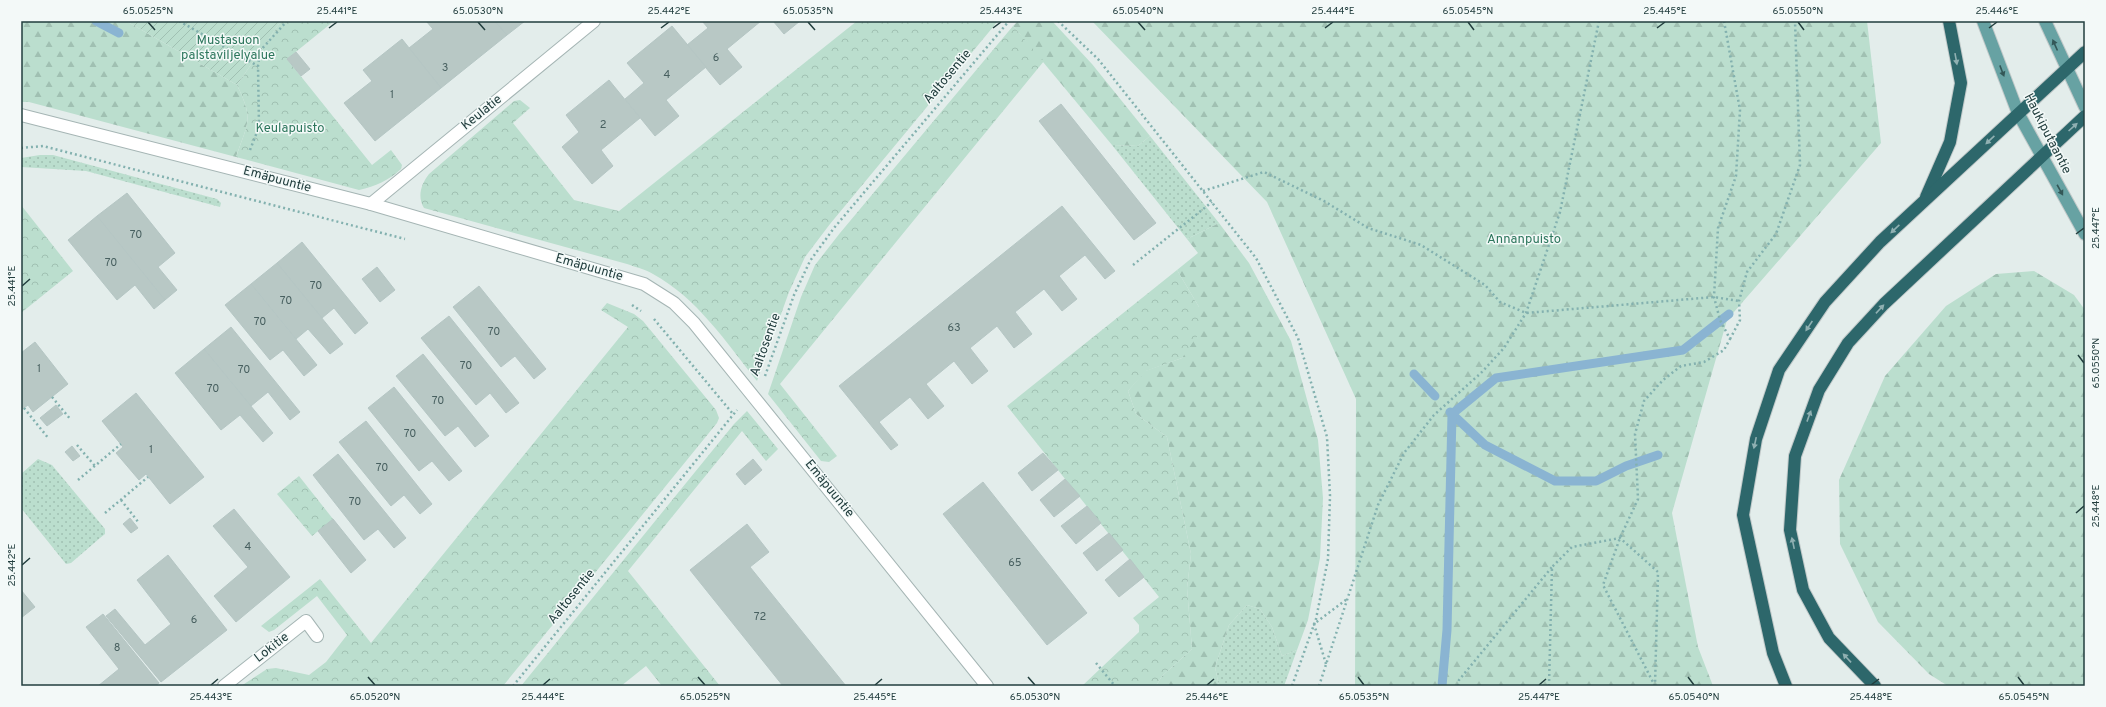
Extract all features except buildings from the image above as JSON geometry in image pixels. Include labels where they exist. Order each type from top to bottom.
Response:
[{"type":"highway","points":[[1924,201],[1950,142],[1961,83],[1949,21]]},
{"type":"highway","points":[[1786,686],[1773,653],[1743,515],[1756,439],[1779,370],[1825,302],[1880,242],[2085,52]]},
{"type":"highway","points":[[1875,686],[1828,638],[1803,590],[1790,530],[1795,456],[1819,390],[1848,343],[1884,304],[2085,116]]},
{"type":"main road","name":"Haukiputaantie","points":[[1983,21],[2018,113],[2085,234]]},
{"type":"main road","points":[[2045,21],[2066,69],[2085,107]]},
{"type":"street","name":"Keulatie","points":[[371,204],[594,21]]},
{"type":"street","name":"Emäpuuntie","points":[[21,115],[371,204],[644,284],[674,303],[694,323],[987,686]]},
{"type":"street","name":"Lokitie","points":[[224,686],[306,621],[317,636]]},
{"type":"path","points":[[180,21],[258,66]]},
{"type":"path","points":[[242,171],[259,127],[258,66],[260,51],[287,21]]},
{"type":"path","name":"Aaltosentie","points":[[513,686],[733,414],[752,393],[762,386],[794,295],[810,261],[834,228],[1009,21]]},
{"type":"path","points":[[1058,21],[1098,59],[1256,258],[1298,338],[1327,437],[1330,496],[1328,559],[1314,624],[1292,686]]},
{"type":"path","points":[[1319,686],[1378,505],[1404,453],[1434,414],[1481,373],[1504,348],[1526,313],[1560,212],[1600,21]]},
{"type":"path","points":[[1724,21],[1740,110],[1736,176],[1718,228],[1714,297],[1720,320],[1730,339]]},
{"type":"path","points":[[1655,686],[1603,585],[1620,538],[1638,499],[1635,434],[1644,401],[1663,380],[1682,366],[1704,362],[1724,350],[1740,320],[1739,301],[1747,272],[1776,234],[1800,165],[1795,21]]},
{"type":"path","points":[[21,148],[43,146],[406,239]]},
{"type":"path","points":[[1203,191],[1264,172],[1324,201],[1368,228],[1421,245],[1485,285],[1500,302],[1526,313],[1714,297],[1739,301]]},
{"type":"path","points":[[1132,265],[1212,202]]},
{"type":"path","points":[[626,303],[645,313]]},
{"type":"path","points":[[651,317],[657,320],[733,414]]},
{"type":"path","points":[[52,397],[71,420]]},
{"type":"path","points":[[24,408],[49,439]]},
{"type":"path","points":[[78,480],[121,444]]},
{"type":"path","points":[[77,445],[95,466]]},
{"type":"path","points":[[105,513],[148,477]]},
{"type":"path","points":[[120,500],[139,523]]},
{"type":"path","points":[[1458,686],[1459,680],[1552,567],[1572,547],[1620,538]]},
{"type":"path","points":[[1620,538],[1658,572],[1655,686]]},
{"type":"path","points":[[1550,686],[1552,567]]},
{"type":"path","points":[[1314,624],[1347,599]]},
{"type":"path","points":[[1314,624],[1326,664]]},
{"type":"path","points":[[1096,663],[1115,686]]},
{"type":"green space","points":[[21,21],[126,21],[237,85],[246,106],[247,121],[244,136],[236,157],[29,102],[21,102]]},
{"type":"green space","name":"Mustasuon palstaviljelyalue","points":[[126,21],[281,21],[237,85]]},
{"type":"green space","name":"Keulapuisto","points":[[281,21],[334,21],[287,59],[372,165],[391,150],[402,165],[401,169],[391,177],[376,185],[359,190],[236,157],[244,136],[247,121],[246,106],[237,85]]},
{"type":"green space","points":[[857,21],[998,21],[830,224],[805,257],[789,292],[757,381],[722,336],[697,308],[669,284],[650,272],[627,264],[424,208],[422,204],[420,195],[422,186],[429,174],[514,101],[520,100],[530,108],[513,123],[574,200],[619,211]]},
{"type":"green space","points":[[1018,21],[1052,21],[1092,64],[1150,136],[1138,146],[1112,145],[1013,26]]},
{"type":"green space","name":"Annanpuisto","points":[[1092,21],[1867,21],[1881,143],[1727,320],[1672,513],[1698,647],[1713,686],[1355,686],[1356,399],[1267,202]]},
{"type":"green space","points":[[1013,26],[1044,61],[780,384],[837,456],[829,462],[821,461],[768,394],[801,297],[815,265]]},
{"type":"green space","points":[[1150,136],[1219,223],[1187,239],[1112,145],[1138,146]]},
{"type":"green space","points":[[40,155],[53,155],[217,199],[221,203],[220,207],[86,171],[21,167],[21,158]]},
{"type":"green space","points":[[21,205],[73,271],[21,313]]},
{"type":"green space","points":[[1219,223],[1249,263],[1291,341],[1318,440],[1323,498],[1320,558],[1308,620],[1297,650],[1282,656],[1272,627],[1260,609],[1247,605],[1229,625],[1215,667],[1219,686],[1156,686],[1162,676],[1192,649],[1187,588],[1191,554],[1167,437],[1136,414],[1128,391],[1145,371],[1182,358],[1199,307],[1177,270],[1198,253],[1187,239]]},
{"type":"green space","points":[[1177,270],[1199,307],[1200,332],[1182,358],[1146,371],[1128,391],[1136,414],[1167,437],[1191,554],[1187,588],[1192,649],[1162,676],[1156,686],[1082,686],[1139,632],[1139,625],[1133,618],[1159,597],[1007,406]]},
{"type":"green space","points":[[2034,271],[2074,295],[2085,310],[2085,686],[1948,686],[1929,674],[1878,622],[1840,544],[1839,480],[1885,376],[1946,306],[1996,274]]},
{"type":"green space","points":[[607,303],[634,314],[643,321],[716,410],[719,418],[717,423],[503,686],[241,686],[267,669],[276,668],[309,675],[326,662],[347,635],[317,596],[274,630],[269,632],[261,626],[320,579],[371,643],[628,327],[601,310]]},
{"type":"green space","points":[[747,411],[778,449],[766,461],[742,431],[628,571],[720,686],[662,686],[646,666],[621,686],[521,686],[734,424]]},
{"type":"green space","points":[[38,459],[52,465],[105,529],[105,534],[71,563],[66,564],[21,508],[21,474]]},
{"type":"green space","points":[[299,476],[333,519],[312,536],[277,494]]},
{"type":"green space","points":[[1247,605],[1260,609],[1272,627],[1282,656],[1297,650],[1284,686],[1219,686],[1215,667],[1229,625]]},
{"type":"waterway","points":[[96,21],[119,33]]},
{"type":"waterway","points":[[1442,686],[1447,630],[1452,414],[1496,378],[1683,350],[1729,314]]},
{"type":"waterway","points":[[1414,374],[1435,396]]},
{"type":"waterway","points":[[1450,412],[1485,445],[1555,481],[1596,481],[1626,466],[1658,455]]}]
